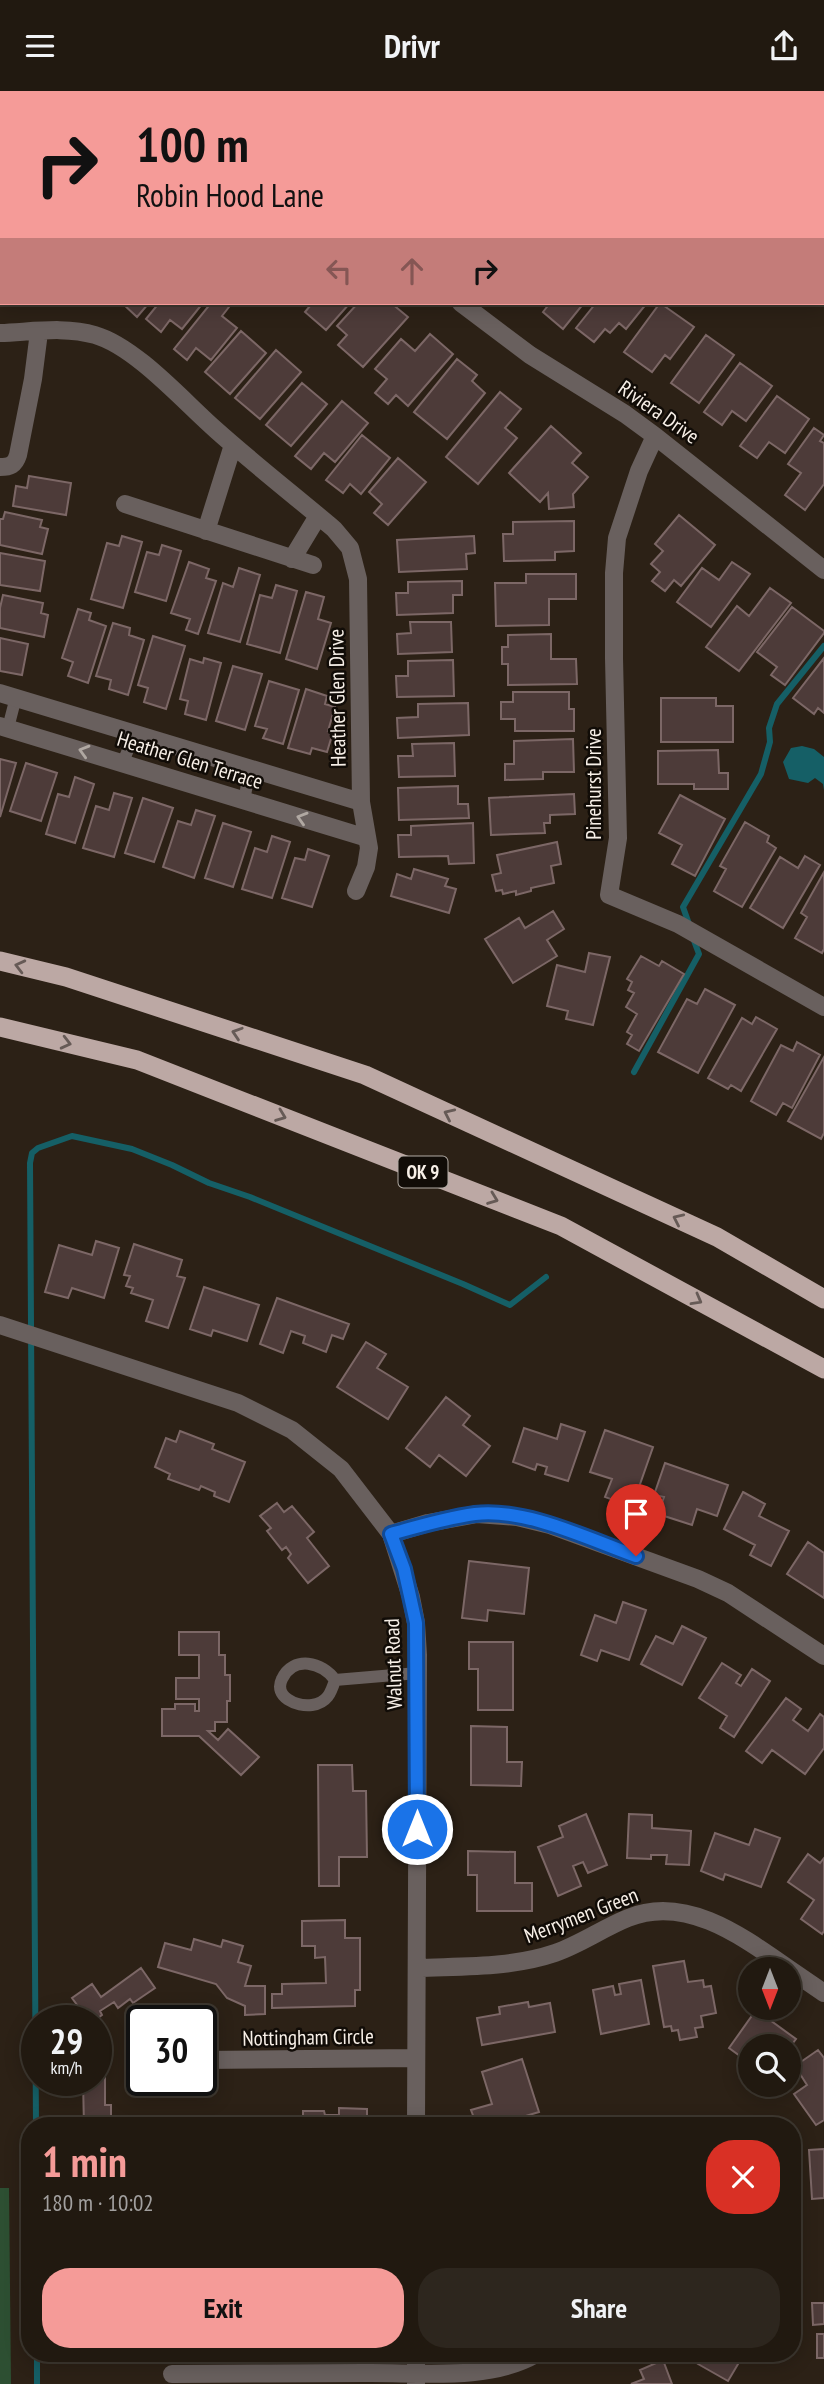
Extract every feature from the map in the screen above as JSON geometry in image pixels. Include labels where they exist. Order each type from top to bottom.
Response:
[{"type":"highway","points":[[0,961],[66,977],[365,1075],[717,1237],[824,1299]]},
{"type":"highway","name":"OK 9","points":[[0,1027],[137,1060],[561,1226],[824,1369]]},
{"type":"street","name":"Riviera Drive","points":[[464,305],[530,355],[625,414],[655,436],[824,570]]},
{"type":"street","name":"Heather Glen Drive","points":[[0,333],[69,331],[96,335],[113,343],[143,364],[233,445],[334,529],[350,548],[358,579],[361,802],[369,848],[366,867],[356,891]]},
{"type":"street","points":[[0,467],[16,462],[33,379],[39,332]]},
{"type":"street","name":"Pinehurst Drive","points":[[655,436],[639,471],[617,538],[614,573],[614,658],[618,838],[609,895],[678,924],[824,1007]]},
{"type":"street","points":[[206,531],[233,445]]},
{"type":"street","points":[[125,504],[313,565]]},
{"type":"street","points":[[292,559],[318,516]]},
{"type":"street","name":"Heather Glen Terrace","points":[[8,695],[361,802]]},
{"type":"street","name":"Heather Glen Terrace","points":[[4,727],[367,838]]},
{"type":"street","name":"Walnut Road","points":[[0,1325],[238,1403],[292,1430],[341,1469],[391,1534],[404,1569],[416,1623],[416,2117]]},
{"type":"street","points":[[391,1534],[428,1523],[477,1514],[517,1517],[550,1525],[698,1579],[728,1593],[824,1656]]},
{"type":"street","name":"Merrymen Green","points":[[417,1968],[499,1964],[541,1957],[570,1947],[627,1918],[641,1913],[664,1911],[702,1917],[751,1942],[772,1957]]},
{"type":"street","name":"Merrymen Green","points":[[802,1978],[824,1993]]},
{"type":"street","name":"Nottingham Circle","points":[[217,2060],[416,2058]]},
{"type":"street","points":[[172,2374],[416,2379],[501,2368],[516,2362]]},
{"type":"lane","points":[[4,727],[8,695]]},
{"type":"lane","points":[[122,762],[135,733]]},
{"type":"lane","points":[[244,801],[250,768]]},
{"type":"lane","points":[[335,1680],[418,1673]]},
{"type":"green space","points":[[0,2188],[9,2188],[11,2384],[0,2384]]},
{"type":"water","points":[[802,746],[814,749],[824,757],[824,790],[823,784],[815,778],[808,783],[789,779],[783,762],[791,748]]},
{"type":"building","points":[[124,305],[147,305],[137,317]]},
{"type":"building","points":[[157,305],[201,305],[182,329],[170,320],[161,332],[146,319]]},
{"type":"building","points":[[209,305],[229,307],[222,316],[237,328],[211,360],[196,348],[187,360],[174,349]]},
{"type":"building","points":[[348,305],[326,330],[305,312],[310,306]]},
{"type":"building","points":[[356,305],[393,305],[408,317],[363,367],[338,345],[347,335],[337,326]]},
{"type":"building","points":[[548,305],[582,305],[563,329],[543,312]]},
{"type":"building","points":[[594,305],[645,305],[626,329],[619,323],[610,333],[605,329],[594,342],[576,328]]},
{"type":"building","points":[[659,305],[663,305],[694,327],[670,359],[665,355],[652,372],[624,352]]},
{"type":"building","points":[[241,331],[266,353],[230,394],[205,372]]},
{"type":"building","points":[[430,334],[453,354],[408,406],[396,395],[388,404],[375,393],[387,379],[375,369],[401,339],[415,351]]},
{"type":"building","points":[[706,335],[734,355],[699,403],[671,383]]},
{"type":"building","points":[[276,350],[301,372],[260,419],[235,398]]},
{"type":"building","points":[[457,359],[477,375],[472,381],[485,393],[447,439],[414,412]]},
{"type":"building","points":[[740,363],[772,386],[746,421],[732,411],[722,425],[704,412]]},
{"type":"building","points":[[302,383],[327,404],[291,446],[266,425]]},
{"type":"building","points":[[500,392],[521,409],[505,428],[517,438],[478,484],[446,457]]},
{"type":"building","points":[[777,396],[809,419],[785,453],[769,442],[757,458],[740,446]]},
{"type":"building","points":[[342,401],[368,423],[335,462],[324,453],[311,469],[295,456]]},
{"type":"building","points":[[551,426],[581,453],[572,463],[588,477],[573,494],[574,507],[549,509],[548,493],[540,502],[509,473]]},
{"type":"building","points":[[814,428],[824,435],[820,441],[824,443],[824,484],[805,510],[785,495],[801,473],[788,464]]},
{"type":"building","points":[[362,435],[390,458],[361,494],[350,484],[343,493],[326,480]]},
{"type":"building","points":[[398,458],[426,482],[388,525],[374,513],[382,504],[369,492]]},
{"type":"building","points":[[29,476],[71,483],[66,515],[13,506],[16,486],[27,488]]},
{"type":"building","points":[[5,512],[42,520],[40,527],[48,529],[42,554],[0,545],[0,519],[3,519]]},
{"type":"building","points":[[679,515],[715,545],[681,586],[674,580],[665,591],[652,581],[660,572],[651,564],[663,551],[655,544]]},
{"type":"building","points":[[574,521],[574,551],[555,552],[555,560],[504,561],[503,534],[513,534],[513,522]]},
{"type":"building","points":[[122,536],[142,542],[123,608],[91,599],[107,543],[119,546]]},
{"type":"building","points":[[474,536],[475,553],[466,554],[467,569],[399,572],[397,540]]},
{"type":"building","points":[[162,545],[181,551],[166,601],[135,592],[147,552],[159,555]]},
{"type":"building","points":[[0,553],[45,561],[40,591],[0,585]]},
{"type":"building","points":[[189,562],[209,569],[206,578],[216,581],[198,634],[186,630],[190,619],[171,613]]},
{"type":"building","points":[[732,562],[750,574],[711,627],[677,602],[702,568],[719,580]]},
{"type":"building","points":[[239,568],[260,575],[240,642],[208,633],[223,583],[233,587]]},
{"type":"building","points":[[526,574],[576,574],[576,599],[549,599],[549,625],[496,626],[495,583],[526,583]]},
{"type":"building","points":[[462,581],[462,595],[453,595],[453,613],[397,615],[396,593],[408,593],[408,582]]},
{"type":"building","points":[[276,585],[297,591],[280,653],[247,644],[260,595],[272,598]]},
{"type":"building","points":[[770,588],[791,603],[739,671],[706,647],[737,606],[749,616]]},
{"type":"building","points":[[306,592],[324,597],[318,619],[331,623],[317,669],[286,659]]},
{"type":"building","points":[[3,595],[43,603],[41,613],[48,615],[44,637],[0,628]]},
{"type":"building","points":[[792,607],[824,633],[785,685],[771,675],[777,667],[757,652]]},
{"type":"building","points":[[78,609],[91,613],[89,620],[106,626],[88,683],[68,676],[73,662],[62,658]]},
{"type":"building","points":[[410,622],[451,622],[452,652],[398,654],[397,634],[411,633]]},
{"type":"building","points":[[113,623],[130,628],[129,635],[144,640],[128,695],[109,689],[111,680],[96,676]]},
{"type":"building","points":[[551,634],[551,659],[576,659],[577,684],[508,685],[508,664],[502,664],[502,647],[508,647],[508,635]]},
{"type":"building","points":[[153,636],[185,646],[166,709],[144,702],[148,688],[138,685]]},
{"type":"building","points":[[0,638],[28,644],[22,675],[0,671]]},
{"type":"building","points":[[204,658],[221,663],[206,720],[185,714],[188,701],[180,699],[190,659],[203,663]]},
{"type":"building","points":[[824,658],[824,713],[818,708],[814,714],[793,698]]},
{"type":"building","points":[[453,660],[454,696],[397,697],[396,676],[408,676],[408,661]]},
{"type":"building","points":[[233,666],[262,674],[245,730],[216,721]]},
{"type":"building","points":[[269,681],[299,690],[283,744],[263,738],[267,729],[255,726]]},
{"type":"building","points":[[306,689],[327,696],[325,704],[335,707],[328,731],[333,732],[327,752],[312,748],[310,754],[288,748]]},
{"type":"building","points":[[513,692],[569,692],[569,709],[574,709],[574,731],[515,731],[515,719],[501,719],[501,702],[513,702]]},
{"type":"building","points":[[661,698],[716,698],[716,706],[733,706],[733,742],[661,742]]},
{"type":"building","points":[[468,703],[469,735],[398,738],[397,718],[418,717],[418,704]]},
{"type":"building","points":[[573,739],[574,772],[543,772],[543,779],[505,780],[505,764],[514,764],[514,741]]},
{"type":"building","points":[[454,743],[455,776],[399,777],[398,756],[413,756],[412,744]]},
{"type":"building","points":[[718,750],[719,773],[728,773],[728,789],[694,789],[694,784],[658,784],[658,751]]},
{"type":"building","points":[[0,759],[16,763],[0,817]]},
{"type":"building","points":[[26,763],[57,773],[41,821],[10,811]]},
{"type":"building","points":[[75,777],[94,784],[75,843],[46,834],[58,794],[69,797]]},
{"type":"building","points":[[458,786],[458,804],[468,804],[469,818],[399,820],[398,788]]},
{"type":"building","points":[[114,793],[132,798],[114,857],[83,848],[96,806],[109,810]]},
{"type":"building","points":[[574,794],[575,814],[550,815],[550,823],[544,823],[545,833],[491,835],[489,798]]},
{"type":"building","points":[[680,795],[725,819],[695,876],[672,864],[682,845],[659,833]]},
{"type":"building","points":[[143,798],[173,808],[154,862],[125,853]]},
{"type":"building","points":[[196,810],[215,816],[194,878],[163,867],[178,821],[191,825]]},
{"type":"building","points":[[745,822],[769,836],[767,842],[776,848],[742,907],[714,891],[726,869],[720,866]]},
{"type":"building","points":[[223,823],[251,832],[233,887],[205,878]]},
{"type":"building","points":[[473,823],[474,863],[449,864],[448,856],[399,857],[398,835],[411,835],[411,826]]},
{"type":"building","points":[[272,836],[290,842],[272,898],[242,889],[255,848],[267,852]]},
{"type":"building","points":[[557,842],[561,864],[551,866],[554,883],[531,888],[531,891],[516,895],[516,891],[503,894],[502,890],[496,891],[492,875],[501,873],[497,855]]},
{"type":"building","points":[[308,849],[329,856],[312,907],[282,898],[295,858],[305,860]]},
{"type":"building","points":[[805,856],[820,865],[783,928],[750,908],[780,857],[798,868]]},
{"type":"building","points":[[414,869],[448,879],[445,886],[456,889],[449,913],[391,896],[397,874],[411,879]]},
{"type":"building","points":[[824,872],[822,953],[795,938],[807,917],[801,913]]},
{"type":"building","points":[[553,911],[564,929],[547,940],[557,956],[513,983],[485,939],[519,918],[525,928]]},
{"type":"building","points":[[589,953],[610,957],[593,1025],[566,1019],[568,1011],[547,1006],[557,965],[585,972]]},
{"type":"building","points":[[641,956],[659,966],[662,961],[684,974],[639,1051],[627,1044],[632,1035],[627,1032],[637,1014],[626,1007],[634,993],[628,990],[632,982],[627,979]]},
{"type":"building","points":[[705,989],[735,1005],[698,1073],[658,1052],[687,999],[697,1004]]},
{"type":"building","points":[[756,1017],[777,1029],[741,1091],[731,1085],[728,1089],[708,1078],[742,1018],[752,1024]]},
{"type":"building","points":[[797,1042],[820,1055],[792,1108],[783,1103],[776,1115],[751,1101],[781,1045],[793,1051]]},
{"type":"building","points":[[824,1057],[824,1133],[821,1139],[788,1121]]},
{"type":"building","points":[[96,1241],[119,1248],[104,1298],[72,1288],[68,1298],[45,1292],[59,1245],[92,1255]]},
{"type":"building","points":[[134,1244],[182,1260],[177,1276],[185,1278],[168,1328],[146,1321],[153,1300],[131,1293],[133,1288],[126,1286],[130,1276],[124,1275]]},
{"type":"building","points":[[204,1287],[259,1305],[247,1341],[213,1330],[211,1336],[190,1329]]},
{"type":"building","points":[[277,1298],[349,1324],[343,1339],[332,1335],[326,1352],[303,1343],[305,1336],[291,1331],[283,1353],[260,1344]]},
{"type":"building","points":[[366,1342],[386,1354],[377,1368],[408,1387],[388,1419],[337,1387]]},
{"type":"building","points":[[446,1397],[470,1416],[463,1425],[490,1446],[466,1476],[439,1455],[430,1467],[406,1448]]},
{"type":"building","points":[[561,1424],[585,1432],[568,1481],[545,1474],[547,1467],[537,1464],[535,1470],[513,1462],[524,1428],[557,1439]]},
{"type":"building","points":[[605,1430],[653,1447],[632,1507],[605,1497],[612,1479],[590,1472]]},
{"type":"building","points":[[180,1431],[214,1444],[212,1449],[245,1462],[229,1502],[214,1496],[215,1492],[201,1486],[199,1490],[168,1479],[170,1474],[155,1467],[166,1438],[176,1442]]},
{"type":"building","points":[[665,1463],[728,1485],[717,1516],[697,1509],[692,1525],[658,1514],[664,1497],[654,1495]]},
{"type":"building","points":[[743,1492],[765,1504],[759,1516],[789,1531],[771,1566],[750,1555],[755,1545],[724,1529]]},
{"type":"building","points":[[277,1503],[284,1512],[292,1506],[314,1532],[307,1538],[329,1566],[308,1583],[288,1558],[291,1554],[286,1547],[282,1550],[267,1531],[271,1528],[260,1516]]},
{"type":"building","points":[[808,1542],[824,1553],[824,1598],[787,1574]]},
{"type":"building","points":[[469,1561],[529,1568],[524,1614],[488,1610],[487,1621],[462,1618]]},
{"type":"building","points":[[623,1602],[646,1610],[629,1660],[601,1650],[597,1661],[581,1655],[595,1615],[616,1623]]},
{"type":"building","points":[[682,1626],[706,1638],[682,1685],[641,1664],[656,1636],[673,1644]]},
{"type":"building","points":[[179,1632],[219,1632],[219,1655],[225,1655],[225,1675],[230,1675],[230,1701],[227,1701],[227,1722],[215,1722],[215,1731],[208,1731],[218,1740],[228,1729],[259,1757],[241,1775],[199,1736],[162,1736],[162,1709],[175,1709],[175,1704],[195,1704],[195,1711],[199,1711],[199,1699],[176,1699],[176,1678],[199,1678],[199,1655],[179,1655]]},
{"type":"building","points":[[469,1642],[513,1642],[513,1710],[478,1710],[478,1669],[469,1669]]},
{"type":"building","points":[[722,1663],[741,1675],[736,1683],[741,1686],[752,1669],[770,1681],[734,1737],[720,1728],[727,1716],[699,1698]]},
{"type":"building","points":[[786,1698],[801,1709],[793,1720],[808,1731],[820,1714],[824,1717],[824,1748],[805,1774],[772,1750],[762,1763],[746,1751]]},
{"type":"building","points":[[471,1726],[507,1727],[507,1762],[522,1762],[521,1786],[471,1785]]},
{"type":"building","points":[[318,1765],[352,1765],[353,1791],[366,1791],[367,1857],[339,1857],[339,1886],[319,1886]]},
{"type":"building","points":[[586,1814],[607,1865],[588,1873],[583,1862],[573,1866],[581,1886],[558,1896],[538,1847],[563,1837],[559,1826]]},
{"type":"building","points":[[629,1814],[652,1815],[652,1828],[691,1831],[689,1865],[666,1864],[667,1855],[651,1855],[651,1859],[627,1858]]},
{"type":"building","points":[[755,1829],[780,1838],[761,1887],[725,1874],[723,1880],[701,1871],[715,1833],[749,1845]]},
{"type":"building","points":[[468,1851],[515,1852],[515,1883],[532,1883],[532,1911],[477,1911],[477,1875],[468,1875]]},
{"type":"building","points":[[808,1854],[820,1863],[824,1858],[822,1934],[801,1919],[814,1900],[788,1882]]},
{"type":"building","points":[[345,1920],[345,1938],[360,1938],[360,1990],[355,1990],[355,2006],[272,2008],[272,1994],[282,1994],[282,1984],[326,1983],[325,1957],[315,1958],[315,1946],[302,1946],[302,1921]]},
{"type":"building","points":[[194,1939],[221,1947],[223,1940],[243,1946],[238,1962],[251,1966],[245,1986],[265,1986],[265,2014],[245,2015],[245,2006],[227,1998],[216,1984],[158,1967],[165,1943],[191,1950]]},
{"type":"building","points":[[684,1961],[688,1982],[703,1980],[704,1987],[711,1986],[716,2013],[701,2016],[703,2027],[695,2028],[697,2037],[680,2040],[678,2030],[672,2031],[671,2026],[664,2027],[653,1966]]},
{"type":"building","points":[[141,1968],[155,1988],[133,2003],[130,1999],[118,2008],[114,2002],[109,2005],[77,2005],[72,1998],[92,1984],[101,1997]]},
{"type":"building","points":[[641,1980],[649,2024],[601,2034],[593,1990],[613,1986],[615,1995],[621,1994],[619,1984]]},
{"type":"building","points":[[528,2002],[529,2007],[550,2003],[555,2032],[482,2045],[477,2018],[500,2014],[499,2007]]},
{"type":"building","points":[[749,2020],[770,2020],[789,2034],[739,2034]]},
{"type":"building","points":[[738,2035],[738,2055],[729,2048]]},
{"type":"building","points":[[818,2050],[824,2058],[824,2120],[816,2125],[796,2097],[801,2097],[801,2089],[807,2085],[801,2076],[801,2062]]},
{"type":"building","points":[[522,2059],[539,2112],[522,2117],[474,2117],[471,2110],[492,2104],[482,2072]]},
{"type":"building","points":[[83,2096],[105,2096],[105,2105],[111,2105],[111,2117],[84,2117]]},
{"type":"building","points":[[339,2108],[367,2109],[367,2117],[303,2117],[303,2111],[324,2111],[325,2115],[339,2115]]},
{"type":"building","points":[[824,2149],[824,2198],[812,2199],[809,2150]]},
{"type":"building","points":[[812,2303],[824,2303],[824,2324],[813,2325]]},
{"type":"building","points":[[817,2334],[824,2334],[824,2358],[817,2358]]},
{"type":"building","points":[[664,2362],[672,2384],[631,2384],[644,2379],[640,2370]]},
{"type":"building","points":[[699,2362],[739,2362],[728,2381],[698,2364]]},
{"type":"waterway","points":[[689,924],[683,907],[761,774],[770,742],[769,728],[777,704],[824,646]]},
{"type":"waterway","points":[[634,1072],[699,954],[693,938]]},
{"type":"waterway","points":[[36,2117],[32,1153],[38,1148],[72,1136],[132,1149],[510,1305],[546,1277]]},
{"type":"waterway","points":[[37,2362],[37,2384]]},
{"type":"route","points":[[417,1829],[416,1623],[404,1569],[391,1534],[428,1523],[477,1514],[494,1514],[550,1525],[636,1556]]}]
